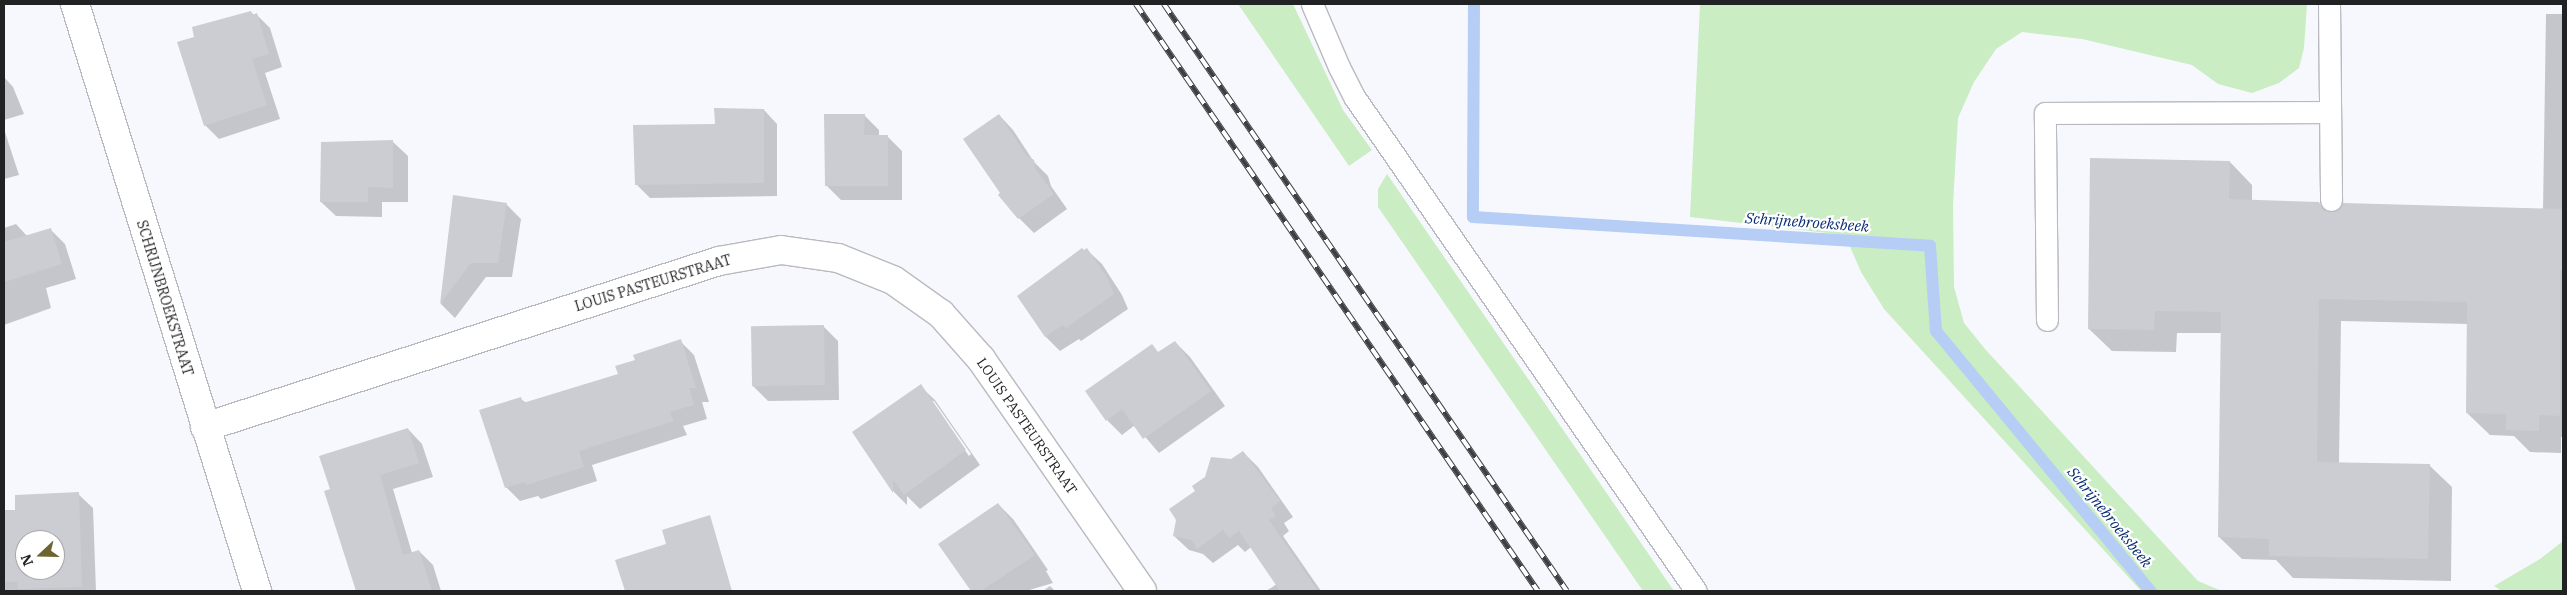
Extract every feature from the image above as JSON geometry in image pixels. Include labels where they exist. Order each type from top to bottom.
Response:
[{"type":"street","name":"SCHRIJNBROEKSTRAAT","points":[[75,4],[257,591]]},
{"type":"street","name":"LOUIS PASTEURSTRAAT","points":[[205,427],[719,261],[781,250],[838,258],[893,280],[941,314],[981,359],[1142,591]]},
{"type":"lane","points":[[1312,4],[1339,67],[1355,98],[1696,591]]},
{"type":"lane","points":[[2329,4],[2330,200]]},
{"type":"lane","points":[[2047,320],[2045,113],[2330,112]]},
{"type":"green space","points":[[1238,4],[1293,4],[1343,110],[1372,150],[1349,166]]},
{"type":"green space","points":[[1700,4],[2307,4],[2304,48],[2299,68],[2279,83],[2252,93],[2218,84],[2192,65],[2082,39],[2022,32],[1996,49],[1974,82],[1958,118],[1953,205],[1954,287],[1964,323],[1985,349],[2198,581],[2222,591],[2141,591],[1884,309],[1861,272],[1845,235],[1690,217]]},
{"type":"green space","points":[[1387,174],[1674,591],[1643,591],[1378,207],[1378,189]]},
{"type":"green space","points":[[2563,541],[2563,591],[2502,591],[2494,586],[2540,559]]},
{"type":"building","points":[[251,11],[252,15],[257,13],[269,54],[252,59],[267,105],[204,126],[177,42],[194,37],[192,27]]},
{"type":"building","points":[[714,108],[764,109],[764,183],[635,185],[633,125],[715,124]]},
{"type":"building","points":[[824,114],[865,114],[864,135],[888,135],[888,186],[825,186]]},
{"type":"building","points":[[999,114],[1026,155],[1034,160],[1036,170],[1054,194],[1018,219],[998,195],[1000,193],[963,139]]},
{"type":"building","points":[[393,140],[393,188],[368,187],[368,202],[320,202],[321,142]]},
{"type":"building","points":[[2090,158],[2230,161],[2229,199],[2319,202],[2324,211],[2331,212],[2338,210],[2343,203],[2563,209],[2563,270],[2560,270],[2560,416],[2539,415],[2539,431],[2506,430],[2506,414],[2466,413],[2467,302],[2319,299],[2317,462],[2430,464],[2428,559],[2269,556],[2269,539],[2218,537],[2221,312],[2155,311],[2154,330],[2088,329]]},
{"type":"building","points":[[453,195],[507,203],[498,263],[471,263],[440,304]]},
{"type":"building","points":[[51,228],[62,264],[4,282],[4,242]]},
{"type":"building","points":[[1082,248],[1084,250],[1087,248],[1108,279],[1114,294],[1066,328],[1063,325],[1045,337],[1017,296]]},
{"type":"building","points":[[824,325],[825,385],[752,386],[751,326]]},
{"type":"building","points":[[681,339],[696,388],[689,388],[694,405],[670,412],[674,421],[579,451],[584,467],[526,485],[525,482],[505,488],[479,410],[521,397],[523,403],[618,374],[615,366],[635,360],[633,355]]},
{"type":"building","points":[[1175,341],[1211,391],[1143,439],[1122,409],[1106,421],[1085,391],[1152,344],[1158,352]]},
{"type":"building","points":[[921,384],[966,450],[904,495],[893,479],[893,493],[852,432]]},
{"type":"building","points":[[408,428],[419,463],[380,475],[403,555],[419,550],[432,591],[356,591],[324,491],[330,489],[319,456]]},
{"type":"building","points":[[1243,451],[1280,501],[1271,508],[1276,516],[1269,520],[1318,591],[1280,591],[1239,531],[1229,538],[1223,530],[1197,549],[1192,540],[1173,536],[1176,520],[1169,509],[1195,491],[1192,486],[1205,477],[1211,457],[1231,459]]},
{"type":"building","points":[[79,492],[82,587],[18,589],[17,582],[4,582],[4,510],[15,510],[15,495]]},
{"type":"building","points":[[998,503],[1035,555],[981,591],[971,591],[938,544]]},
{"type":"building","points":[[710,515],[732,591],[625,591],[615,560],[666,544],[662,530]]},
{"type":"waterway","name":"Schrijnebroeksbeek","points":[[1474,4],[1473,217],[1930,246],[1936,331],[2150,591]]},
{"type":"railway","points":[[1136,4],[1538,591]]},
{"type":"railway","points":[[1164,4],[1567,591]]}]
